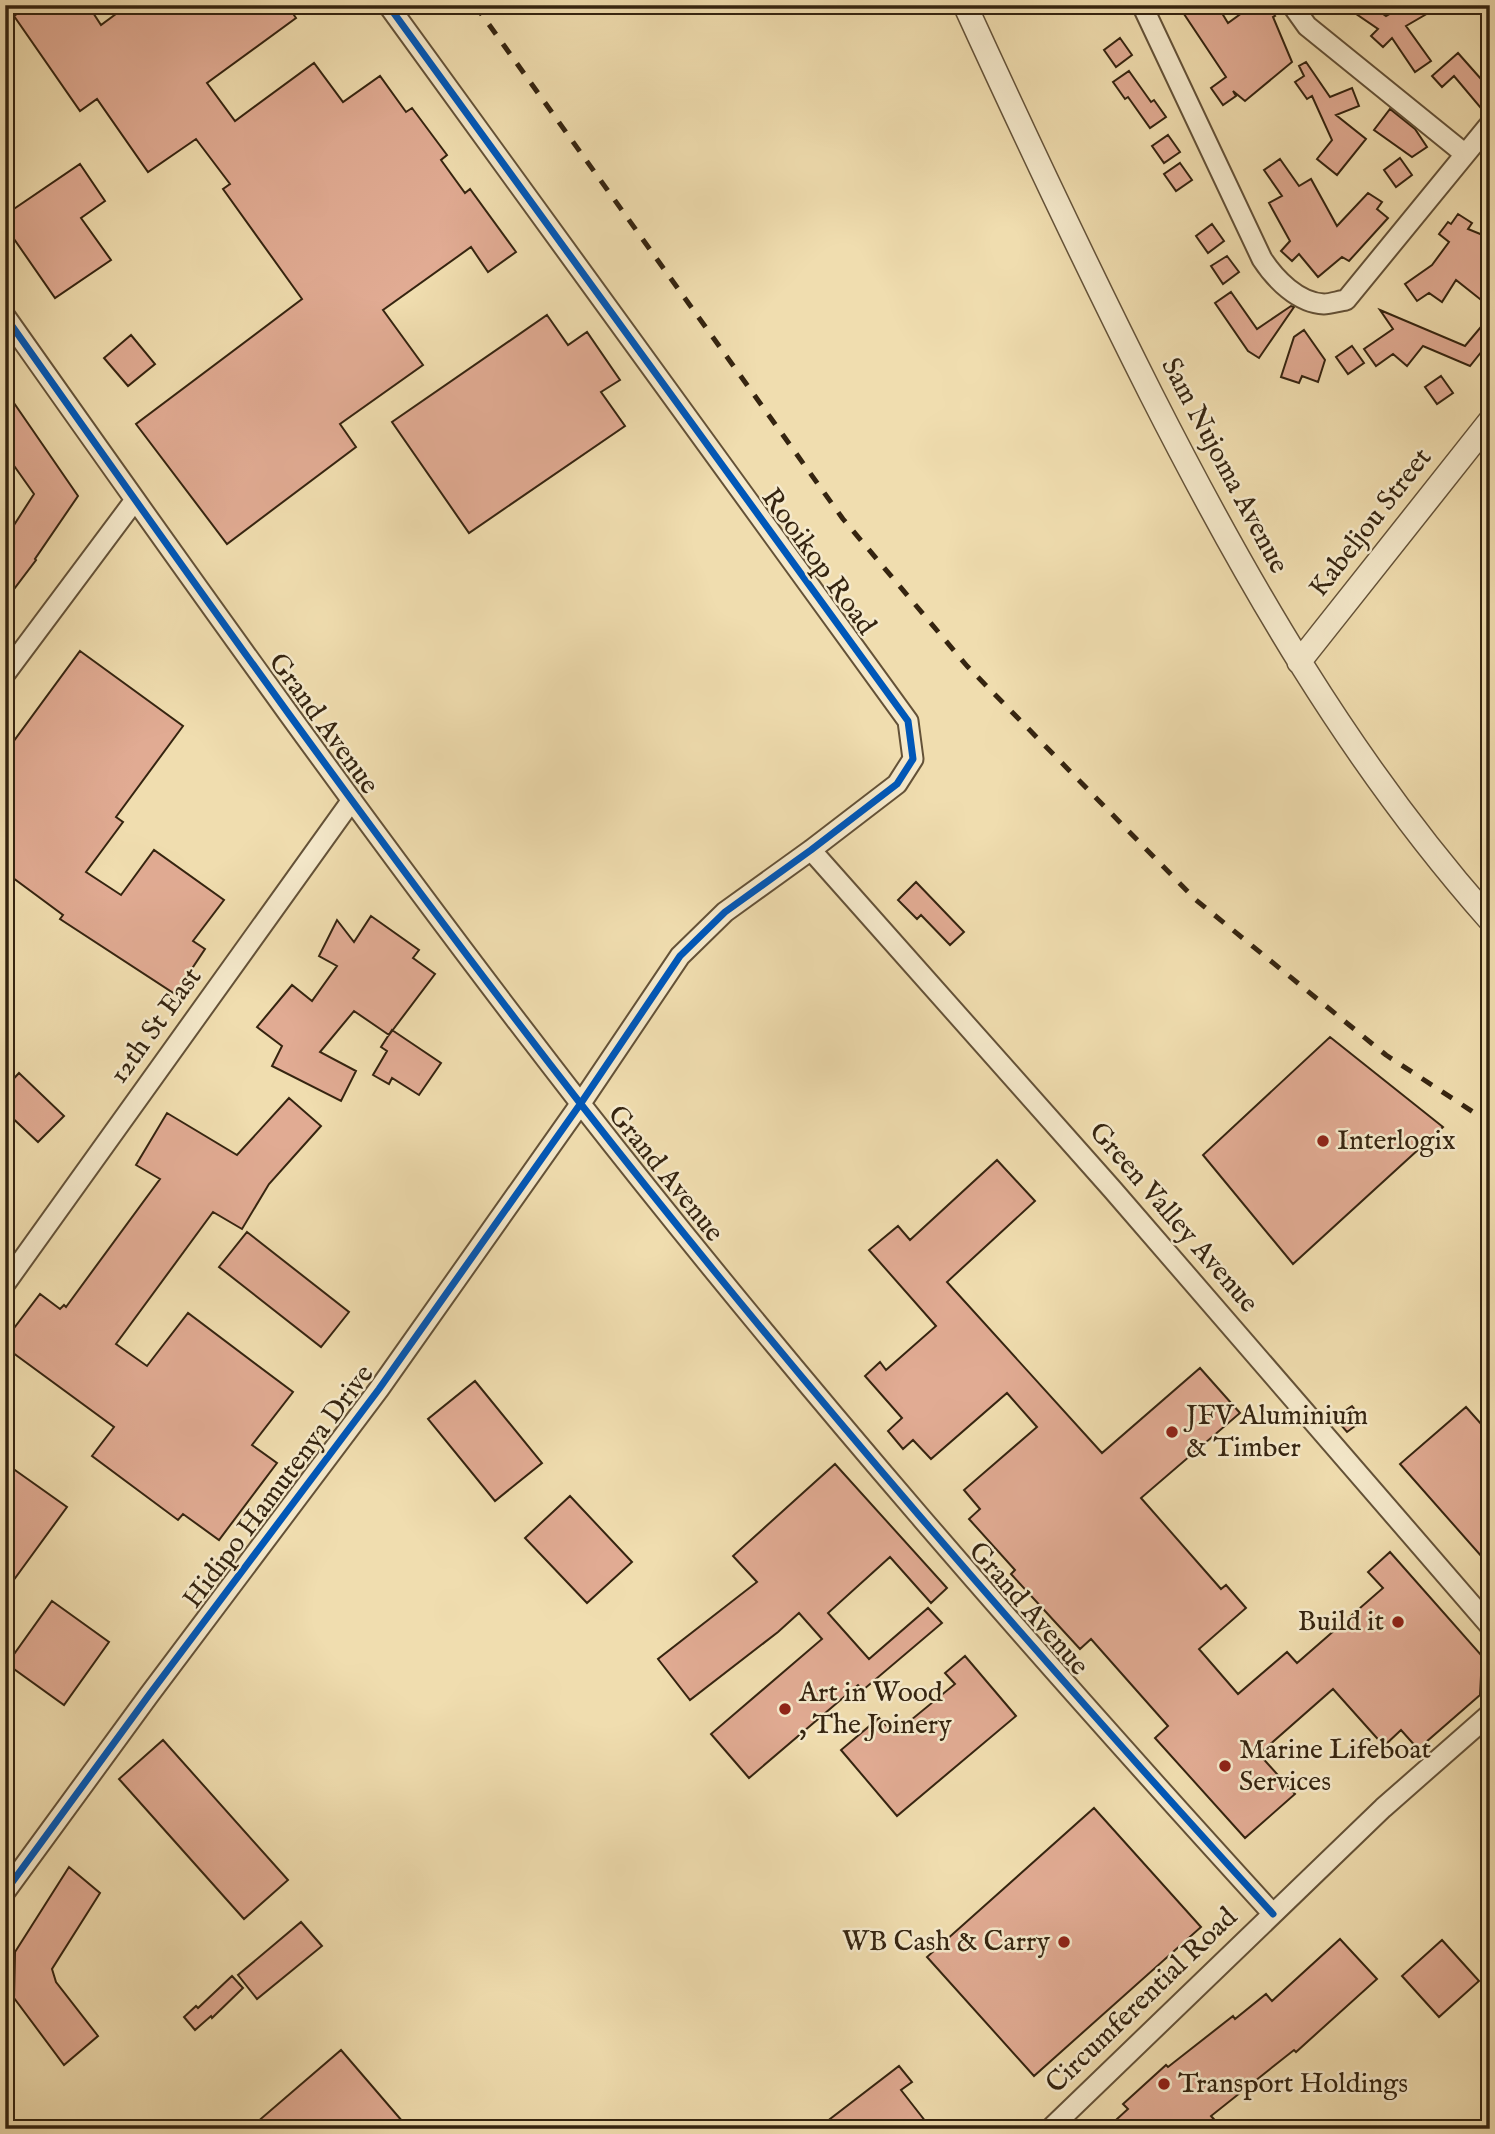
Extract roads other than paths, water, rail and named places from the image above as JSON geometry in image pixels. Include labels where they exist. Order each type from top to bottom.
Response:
[{"type":"street","name":"Rooikop Road","points":[[388,5],[908,721],[914,759],[897,784],[725,912],[680,956],[581,1103]]},
{"type":"street","name":"Sam Nujoma Avenue","points":[[965,5],[1078,249],[1195,480],[1266,609],[1355,750],[1451,876],[1490,920]]},
{"type":"street","points":[[1142,5],[1262,259],[1275,278],[1300,296],[1324,304],[1346,300],[1490,124]]},
{"type":"street","points":[[1292,5],[1307,26],[1465,154]]},
{"type":"street","name":"Grand Avenue","points":[[5,316],[352,800],[581,1103],[869,1458],[1124,1752],[1273,1914]]},
{"type":"street","name":"Kabeljou Street","points":[[1299,662],[1490,421]]},
{"type":"street","points":[[5,674],[135,500]]},
{"type":"street","name":"12th St East","points":[[5,1284],[352,800]]},
{"type":"street","name":"Green Valley Avenue","points":[[811,850],[1112,1189],[1490,1626]]},
{"type":"street","name":"Hidipo Hamutenya Drive","points":[[5,1892],[157,1684],[379,1389],[581,1103]]},
{"type":"street","name":"Circumferential Road","points":[[1049,2129],[1383,1808],[1490,1714]]},
{"type":"railway","points":[[475,5],[843,519],[967,666],[1196,900],[1386,1055],[1490,1123]]},
{"type":"place","name":"Interlogix","points":[[1323,1141]]},
{"type":"place","name":"JFV Aluminium & Timber","points":[[1172,1432]]},
{"type":"place","name":"Build it","points":[[1398,1622]]},
{"type":"place","name":"Art in Wood , The Joinery","points":[[785,1709]]},
{"type":"place","name":"Marine Lifeboat Services","points":[[1225,1766]]},
{"type":"place","name":"WB Cash & Carry","points":[[1064,1942]]},
{"type":"place","name":"Transport Holdings","points":[[1164,2084]]}]
